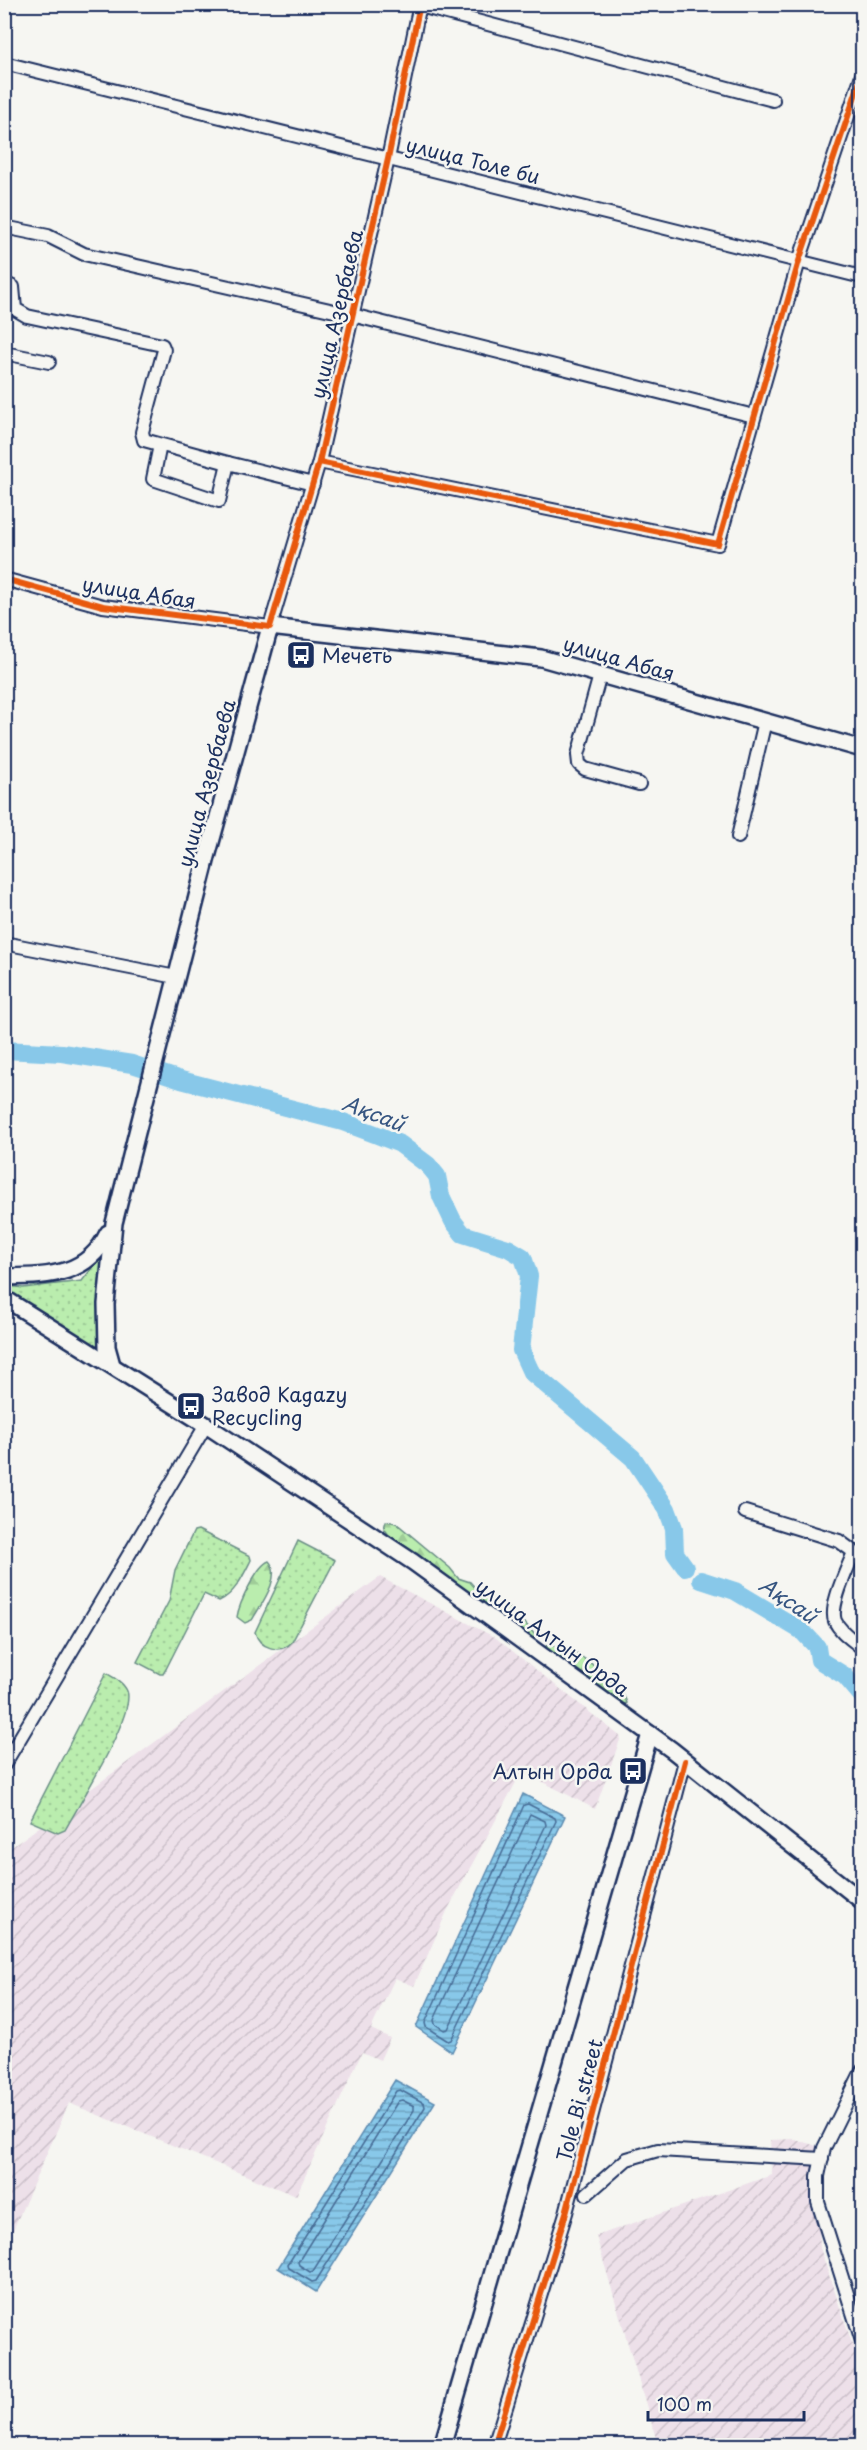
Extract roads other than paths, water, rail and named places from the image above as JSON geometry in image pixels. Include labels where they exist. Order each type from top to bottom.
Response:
[{"type":"main road","name":"улица Абая","points":[[270,627],[541,658],[862,749]]},
{"type":"main road","name":"улица Азербаева","points":[[112,1365],[107,1347],[106,1304],[114,1223],[141,1110],[270,627]]},
{"type":"main road","name":"улица Азербаева","points":[[4,1277],[71,1270],[87,1261],[102,1246],[114,1223]]},
{"type":"main road","name":"улица Алтын Орда","points":[[4,1298],[206,1425],[413,1562],[650,1734],[862,1901]]},
{"type":"main road","name":"Tole Bi street","points":[[442,2445],[650,1734]]},
{"type":"street","points":[[420,5],[773,99]]},
{"type":"street","name":"улица Азербаева","points":[[270,627],[314,484],[388,159],[420,5]]},
{"type":"street","name":"улица Толе би","points":[[4,63],[862,277]]},
{"type":"street","points":[[319,462],[718,544],[799,261],[862,75]]},
{"type":"street","points":[[4,227],[48,236],[84,254],[352,315],[754,416]]},
{"type":"street","points":[[4,283],[13,286],[15,309],[27,316],[162,345],[164,350],[142,432],[144,440],[228,464],[314,484]]},
{"type":"street","points":[[4,353],[49,362]]},
{"type":"street","points":[[160,445],[153,479],[219,501],[228,464]]},
{"type":"street","name":"улица Абая","points":[[4,579],[103,606],[270,627]]},
{"type":"street","points":[[600,675],[578,755],[579,764],[585,769],[639,784]]},
{"type":"street","points":[[738,837],[765,721]]},
{"type":"street","points":[[4,943],[176,977]]},
{"type":"street","points":[[4,1765],[206,1425]]},
{"type":"street","points":[[744,1512],[858,1548],[836,1599],[834,1619],[840,1629],[862,1648]]},
{"type":"street","name":"Tole Bi street","points":[[494,2445],[566,2214],[685,1761]]},
{"type":"street","points":[[862,2071],[824,2148],[818,2176],[818,2202],[862,2341]]},
{"type":"street","points":[[587,2194],[627,2159],[658,2150],[822,2159]]},
{"type":"water","points":[[523,1794],[565,1816],[452,2052],[416,2027]]},
{"type":"water","points":[[395,2080],[435,2102],[316,2292],[278,2268]]},
{"type":"waterway","name":"Ақсай","points":[[4,1050],[62,1053],[132,1064],[181,1080],[343,1122],[400,1144],[428,1165],[437,1176],[441,1196],[453,1221],[463,1234],[508,1248],[523,1257],[529,1276],[521,1350],[531,1372],[633,1458],[667,1509],[674,1528],[675,1553],[685,1567]]},
{"type":"waterway","name":"Ақсай","points":[[701,1580],[735,1591],[802,1631],[817,1647],[819,1660],[845,1676],[862,1696]]},
{"type":"place","name":"Мечеть","points":[[301,655]]},
{"type":"place","name":"Завод Kagazy Recycling","points":[[191,1406]]},
{"type":"place","name":"Алтын Орда","points":[[633,1771]]}]
